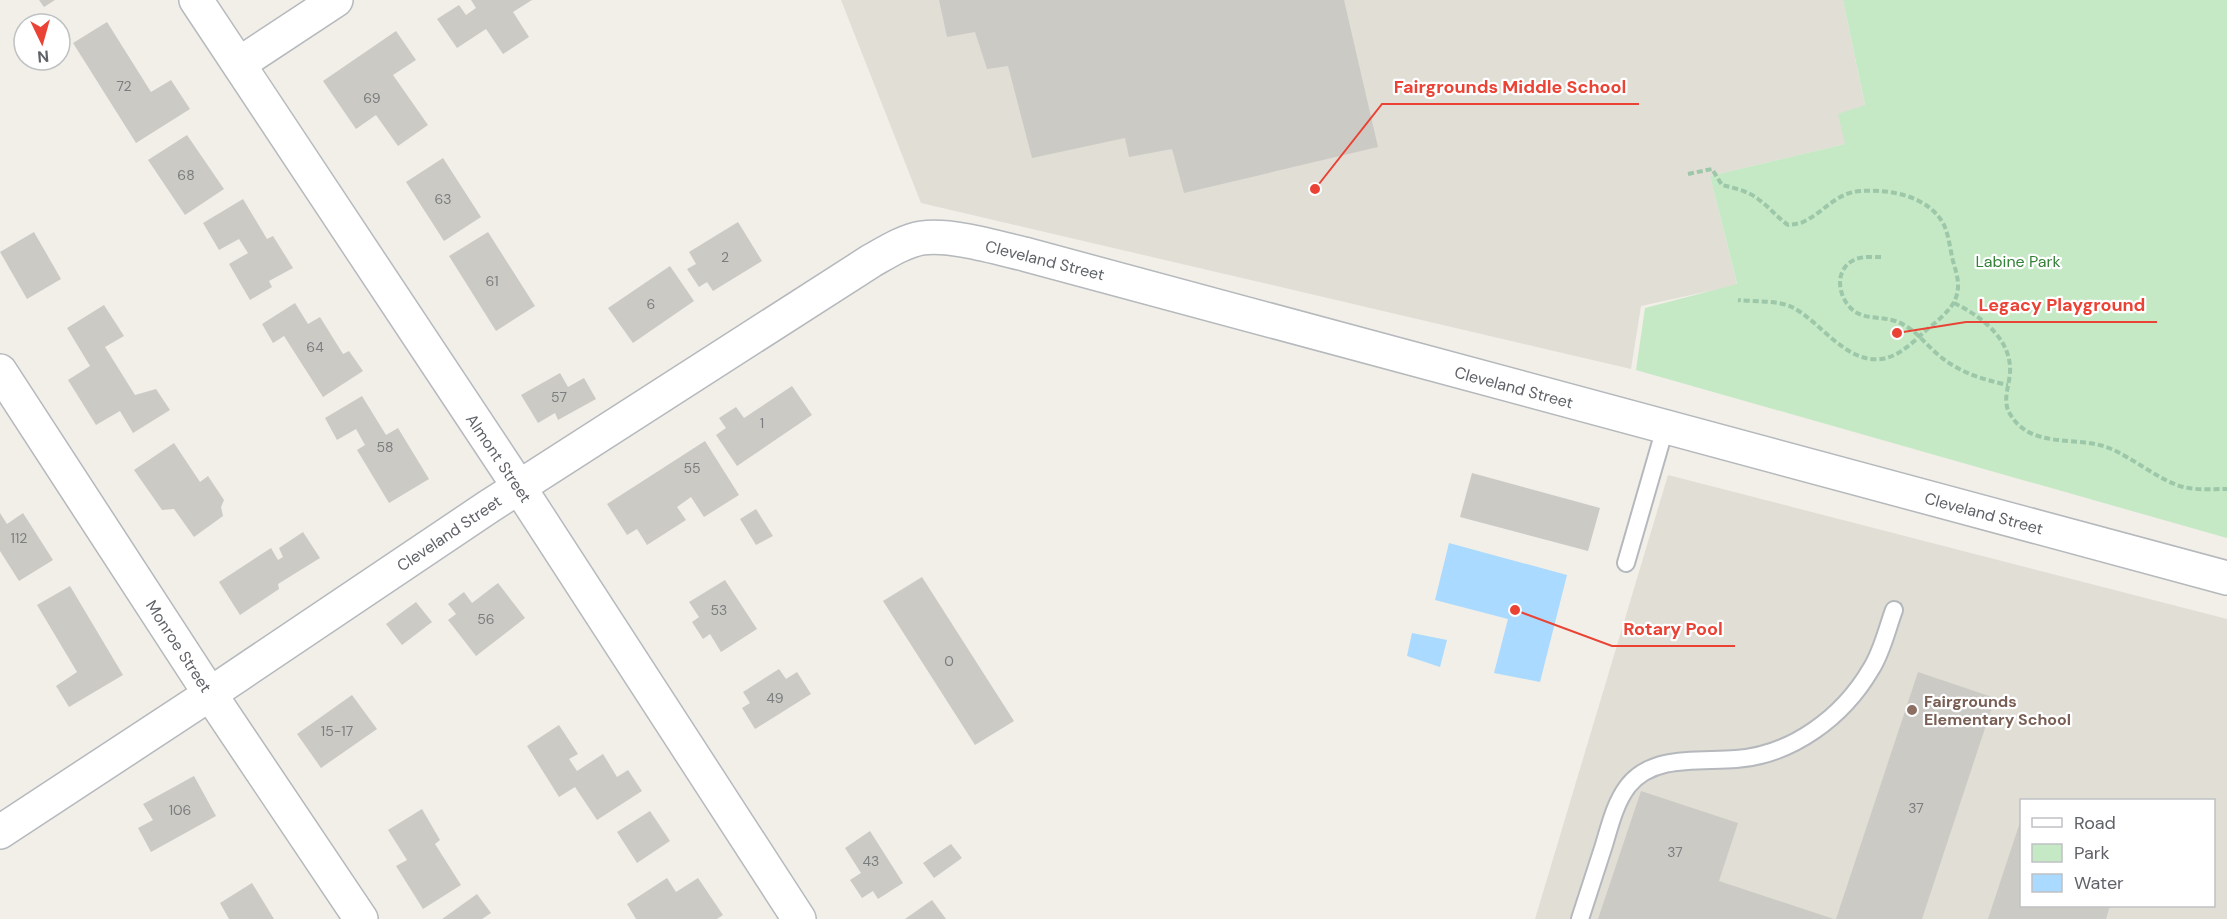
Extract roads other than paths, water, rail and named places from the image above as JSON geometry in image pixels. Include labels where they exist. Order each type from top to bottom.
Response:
[{"type":"street","name":"Almont Street","points":[[196,0],[519,487],[800,919]]},
{"type":"street","points":[[239,64],[336,0]]},
{"type":"street","name":"Cleveland Street","points":[[0,832],[519,487],[871,261],[906,243],[924,238],[959,240],[1024,254],[2227,578]]},
{"type":"street","name":"Monroe Street","points":[[0,371],[210,694],[361,919]]},
{"type":"lane","points":[[1626,563],[1665,428]]},
{"type":"lane","points":[[1580,919],[1617,806],[1629,785],[1643,773],[1662,765],[1685,761],[1737,759],[1767,755],[1787,747],[1816,729],[1854,696],[1873,668],[1894,610]]},
{"type":"water","points":[[1449,543],[1567,575],[1540,682],[1494,673],[1508,619],[1435,600]]},
{"type":"water","points":[[1412,633],[1447,640],[1440,667],[1407,656]]},
{"type":"place","name":"Fairgrounds Middle School","points":[[1315,189]]},
{"type":"place","name":"Legacy Playground","points":[[1897,333]]},
{"type":"place","name":"Rotary Pool","points":[[1515,610]]},
{"type":"place","name":"Fairgrounds Elementary School","points":[[1912,710]]},
{"type":"park label","name":"Labine Park","points":[[2018,261]]}]
